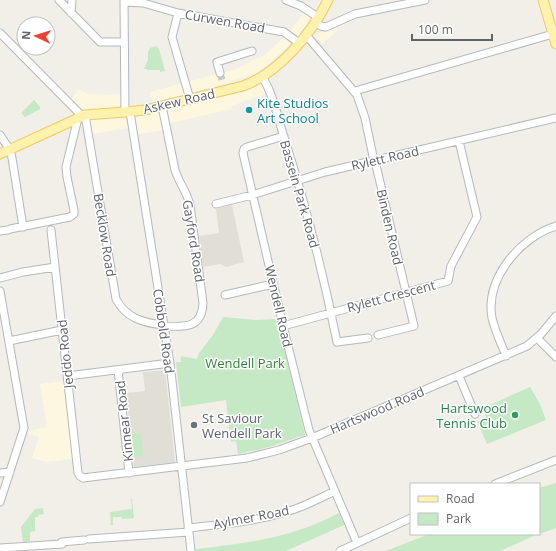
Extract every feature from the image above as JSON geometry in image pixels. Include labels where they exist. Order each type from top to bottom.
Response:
[{"type":"main road","name":"Askew Road","points":[[0,154],[81,116],[128,112],[162,106],[190,99],[224,87],[243,86],[262,77],[299,43],[317,20],[328,0]]},
{"type":"main road","points":[[543,0],[556,44]]},
{"type":"street","points":[[59,0],[100,42],[124,42]]},
{"type":"street","points":[[71,13],[72,0]]},
{"type":"street","points":[[286,0],[302,6],[317,20],[321,26],[326,27],[355,14],[425,0]]},
{"type":"street","name":"Curwen Road","points":[[124,1],[143,3],[178,13],[284,32],[299,43]]},
{"type":"street","name":"Cobbold Road","points":[[124,1],[124,42],[128,112],[170,363],[191,551]]},
{"type":"street","points":[[178,13],[172,37],[190,99]]},
{"type":"street","points":[[0,33],[81,116],[66,167],[74,214],[70,217],[6,230]]},
{"type":"street","points":[[355,91],[553,34]]},
{"type":"street","name":"Binden Road","points":[[306,35],[355,91],[359,98],[365,118],[414,326],[378,335]]},
{"type":"street","points":[[220,73],[217,62],[252,51]]},
{"type":"street","name":"Bassein Park Road","points":[[262,77],[266,84],[298,181],[331,313],[336,342],[368,338]]},
{"type":"street","name":"Gayford Road","points":[[162,106],[175,170],[187,192],[190,205],[203,303],[201,314],[192,324],[183,327],[164,325]]},
{"type":"street","name":"Becklow Road","points":[[81,116],[116,299],[125,312],[133,318],[164,325]]},
{"type":"street","name":"Rylett Road","points":[[216,204],[252,195],[325,172],[556,118]]},
{"type":"street","points":[[0,135],[10,150],[12,158],[22,227]]},
{"type":"street","name":"Wendell Road","points":[[284,136],[244,149],[243,153],[309,430],[357,543]]},
{"type":"street","name":"Rylett Crescent","points":[[283,326],[448,281],[451,266],[477,220],[459,141]]},
{"type":"street","points":[[506,356],[492,318],[491,303],[494,286],[503,269],[519,249],[537,235],[556,226]]},
{"type":"street","name":"Jeddo Road","points":[[51,230],[78,472],[81,477]]},
{"type":"street","points":[[0,278],[23,272],[55,267]]},
{"type":"street","points":[[224,295],[273,284]]},
{"type":"street","points":[[0,291],[24,428],[0,502]]},
{"type":"street","name":"Hartswood Road","points":[[81,477],[86,478],[236,460],[280,450],[312,438],[527,346],[537,338],[556,316]]},
{"type":"street","points":[[9,341],[62,330]]},
{"type":"street","points":[[537,338],[556,357]]},
{"type":"street","points":[[68,376],[170,363]]},
{"type":"street","name":"Kinnear Road","points":[[118,370],[129,473]]},
{"type":"street","points":[[459,376],[475,414]]},
{"type":"street","points":[[498,483],[556,460]]},
{"type":"street","points":[[0,473],[10,472]]},
{"type":"street","name":"Aylmer Road","points":[[0,548],[62,544],[62,542],[86,539],[111,538],[188,530],[246,521],[297,508],[335,491]]},
{"type":"street","points":[[340,551],[410,518]]},
{"type":"shaded area","points":[[303,13],[311,18],[298,37],[290,31]]},
{"type":"shaded area","points":[[335,27],[338,30],[322,44],[316,37],[317,34]]},
{"type":"shaded area","points":[[284,37],[292,42],[257,73],[217,86],[152,103],[150,92],[236,69],[265,55]]},
{"type":"shaded area","points":[[262,85],[265,94],[231,106],[232,109],[170,123],[168,110]]},
{"type":"shaded area","points":[[78,89],[88,94],[120,94],[120,109],[80,109],[70,101]]},
{"type":"shaded area","points":[[159,110],[163,130],[138,134],[135,114]]},
{"type":"shaded area","points":[[91,118],[126,118],[128,128],[92,134]]},
{"type":"shaded area","points":[[232,205],[244,262],[226,267],[221,264],[203,267],[199,236],[219,233],[216,209]]},
{"type":"shaded area","points":[[165,370],[175,462],[134,467],[126,393],[145,391],[143,372]]},
{"type":"shaded area","points":[[64,381],[73,459],[46,462],[32,458],[39,437],[28,434],[29,431],[47,427],[40,384]]},
{"type":"green space","points":[[156,46],[159,49],[165,71],[160,72],[160,70],[144,69],[148,60],[148,52],[150,48]]},
{"type":"green space","points":[[34,100],[40,109],[25,117],[21,113]]},
{"type":"green space","name":"Wendell Park","points":[[223,317],[257,320],[277,319],[305,435],[269,447],[238,454],[236,441],[231,442],[226,400],[181,407],[176,362],[181,362],[181,356],[197,359],[199,353],[213,335]]},
{"type":"green space","name":"Hartswood Tennis Club","points":[[530,387],[540,404],[546,420],[487,444],[477,421],[486,417],[483,408]]},
{"type":"green space","points":[[131,434],[141,434],[143,456],[133,457]]},
{"type":"green space","points":[[556,483],[556,528],[540,534],[540,488]]},
{"type":"green space","points":[[131,499],[134,518],[122,519],[122,517],[113,517],[113,525],[111,525],[110,512],[132,509]]},
{"type":"green space","points":[[43,508],[44,514],[35,517],[35,531],[30,532],[30,541],[23,542],[21,527],[35,509]]},
{"type":"green space","points":[[339,513],[344,525],[286,551],[196,551],[196,549],[252,542],[287,534]]},
{"type":"green space","points":[[426,535],[536,535],[500,551],[386,551]]},
{"type":"tunnel","points":[[220,73],[223,83]]},
{"type":"place","name":"Kite Studios Art School","points":[[249,110]]},
{"type":"place","name":"Hartswood Tennis Club","points":[[515,415]]},
{"type":"place","name":"St Saviour Wendell Park","points":[[194,425]]}]
